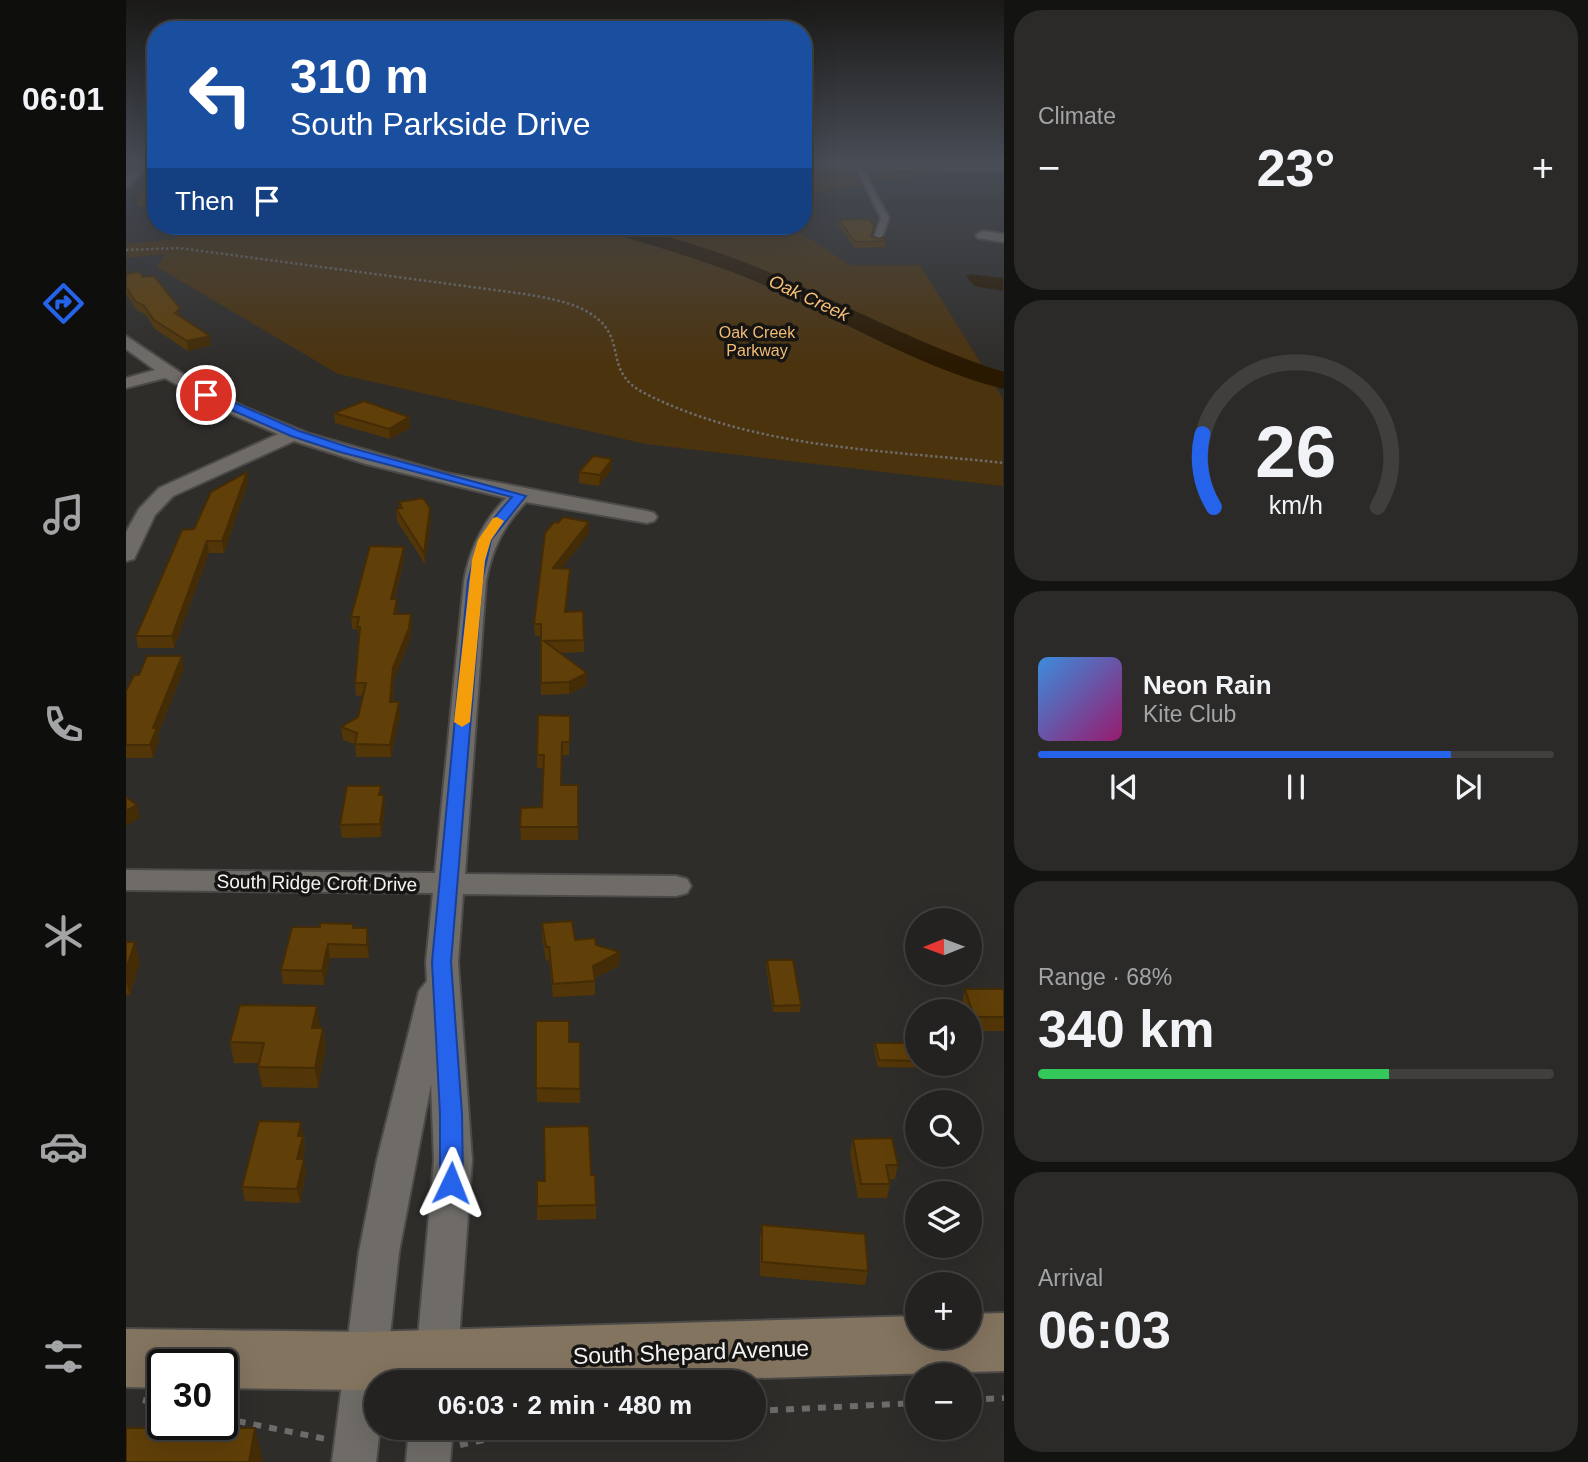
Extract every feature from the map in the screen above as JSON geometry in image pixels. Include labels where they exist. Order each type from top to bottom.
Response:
[{"type":"street","points":[[983,235],[1003,238]]},
{"type":"street","points":[[126,341],[167,372],[206,395],[295,433],[402,467],[520,496],[647,517]]},
{"type":"street","points":[[126,383],[167,372]]},
{"type":"street","points":[[126,554],[146,513],[166,492],[295,433]]},
{"type":"street","points":[[436,1370],[453,1160],[442,962],[478,560],[495,523],[520,496]]},
{"type":"street","name":"South Ridge Croft Drive","points":[[126,880],[676,886]]},
{"type":"street","points":[[342,1451],[365,1361],[379,1252],[442,962]]},
{"type":"street","name":"South Shepard Avenue","points":[[456,1370],[1003,1342]]},
{"type":"street","name":"South Shepard Avenue","points":[[130,1379],[365,1361],[429,1370]]},
{"type":"lane","points":[[877,242],[882,227]]},
{"type":"path","points":[[126,250],[179,248],[525,295],[572,305],[586,311],[604,325],[609,335],[614,362],[624,378],[640,391],[719,422],[759,433],[802,440],[1003,463]]},
{"type":"path","points":[[130,1379],[147,1392]]},
{"type":"path","points":[[982,1399],[1003,1398]]},
{"type":"path","points":[[766,1410],[905,1404]]},
{"type":"path","points":[[238,1422],[313,1438],[342,1451]]},
{"type":"path","points":[[440,1445],[470,1440]]},
{"type":"green space","name":"Oak Creek Parkway","points":[[179,235],[804,235],[850,265],[920,265],[1003,399],[1003,486],[646,444],[338,374],[157,267],[165,254],[126,258],[126,244],[176,239]]},
{"type":"shaded area","points":[[970,274],[1003,278],[1003,291],[974,286],[966,276]]},
{"type":"building","points":[[844,227],[874,227],[871,236],[880,239],[883,237],[886,241],[855,242]]},
{"type":"building","points":[[139,272],[143,277],[154,276],[180,308],[175,313],[210,336],[187,341],[154,320],[144,306],[135,301],[126,287],[126,274]]},
{"type":"building","points":[[364,401],[409,417],[389,429],[334,413]]},
{"type":"building","points":[[593,456],[612,459],[600,475],[579,472]]},
{"type":"building","points":[[247,472],[222,541],[207,541],[172,636],[136,636],[182,530],[194,529],[211,492]]},
{"type":"building","points":[[423,498],[430,508],[424,553],[396,509],[402,508],[399,502]]},
{"type":"building","points":[[563,517],[589,522],[553,568],[570,569],[565,612],[583,611],[584,640],[544,641],[587,673],[569,682],[541,683],[541,624],[534,624],[545,533],[554,522],[558,523]]},
{"type":"building","points":[[370,546],[404,547],[391,599],[397,599],[394,614],[411,614],[409,628],[393,668],[390,702],[399,702],[390,745],[355,744],[357,733],[341,727],[358,717],[366,683],[355,683],[360,627],[357,627],[359,617],[351,617]]},
{"type":"building","points":[[147,656],[182,656],[153,728],[157,728],[150,745],[126,745],[126,691],[134,675],[139,675]]},
{"type":"building","points":[[538,715],[570,716],[570,742],[562,742],[561,785],[578,785],[578,827],[520,827],[521,808],[542,807],[544,755],[537,755]]},
{"type":"building","points":[[347,786],[381,786],[379,795],[384,795],[380,824],[340,825]]},
{"type":"building","points":[[126,797],[137,805],[126,811]]},
{"type":"building","points":[[572,921],[575,940],[595,938],[596,945],[620,952],[593,966],[595,981],[553,984],[549,947],[546,947],[542,923]]},
{"type":"building","points":[[320,923],[353,924],[353,928],[367,928],[367,945],[328,944],[322,971],[281,970],[292,927],[320,927]]},
{"type":"building","points":[[126,942],[135,942],[126,970]]},
{"type":"building","points":[[767,960],[793,960],[801,1005],[774,1006]]},
{"type":"building","points":[[965,989],[1004,989],[1004,1017],[982,1017],[982,999],[968,999]]},
{"type":"building","points":[[240,1005],[317,1006],[312,1028],[323,1028],[315,1068],[258,1067],[264,1043],[230,1042]]},
{"type":"building","points":[[536,1021],[569,1021],[569,1042],[580,1042],[580,1089],[536,1088]]},
{"type":"building","points":[[875,1043],[905,1043],[905,1061],[879,1060]]},
{"type":"building","points":[[259,1121],[301,1122],[298,1136],[303,1136],[297,1159],[304,1159],[297,1189],[242,1187]]},
{"type":"building","points":[[589,1126],[591,1175],[595,1175],[596,1205],[537,1206],[537,1181],[545,1181],[544,1127]]},
{"type":"building","points":[[892,1138],[898,1165],[886,1165],[890,1184],[861,1184],[853,1139]]},
{"type":"building","points":[[762,1225],[865,1234],[868,1271],[762,1262]]},
{"type":"building","points":[[126,1428],[147,1428],[147,1440],[238,1440],[238,1428],[255,1428],[249,1462],[126,1462]]},
{"type":"waterway","name":"Oak Creek","points":[[639,235],[752,272],[944,360],[1004,381]]},
{"type":"slow traffic","points":[[462,722],[478,560],[485,540],[497,521]]},
{"type":"route","points":[[206,395],[295,433],[344,450],[520,496],[495,523],[485,540],[475,581],[442,962],[453,1160],[451,1183]]}]
